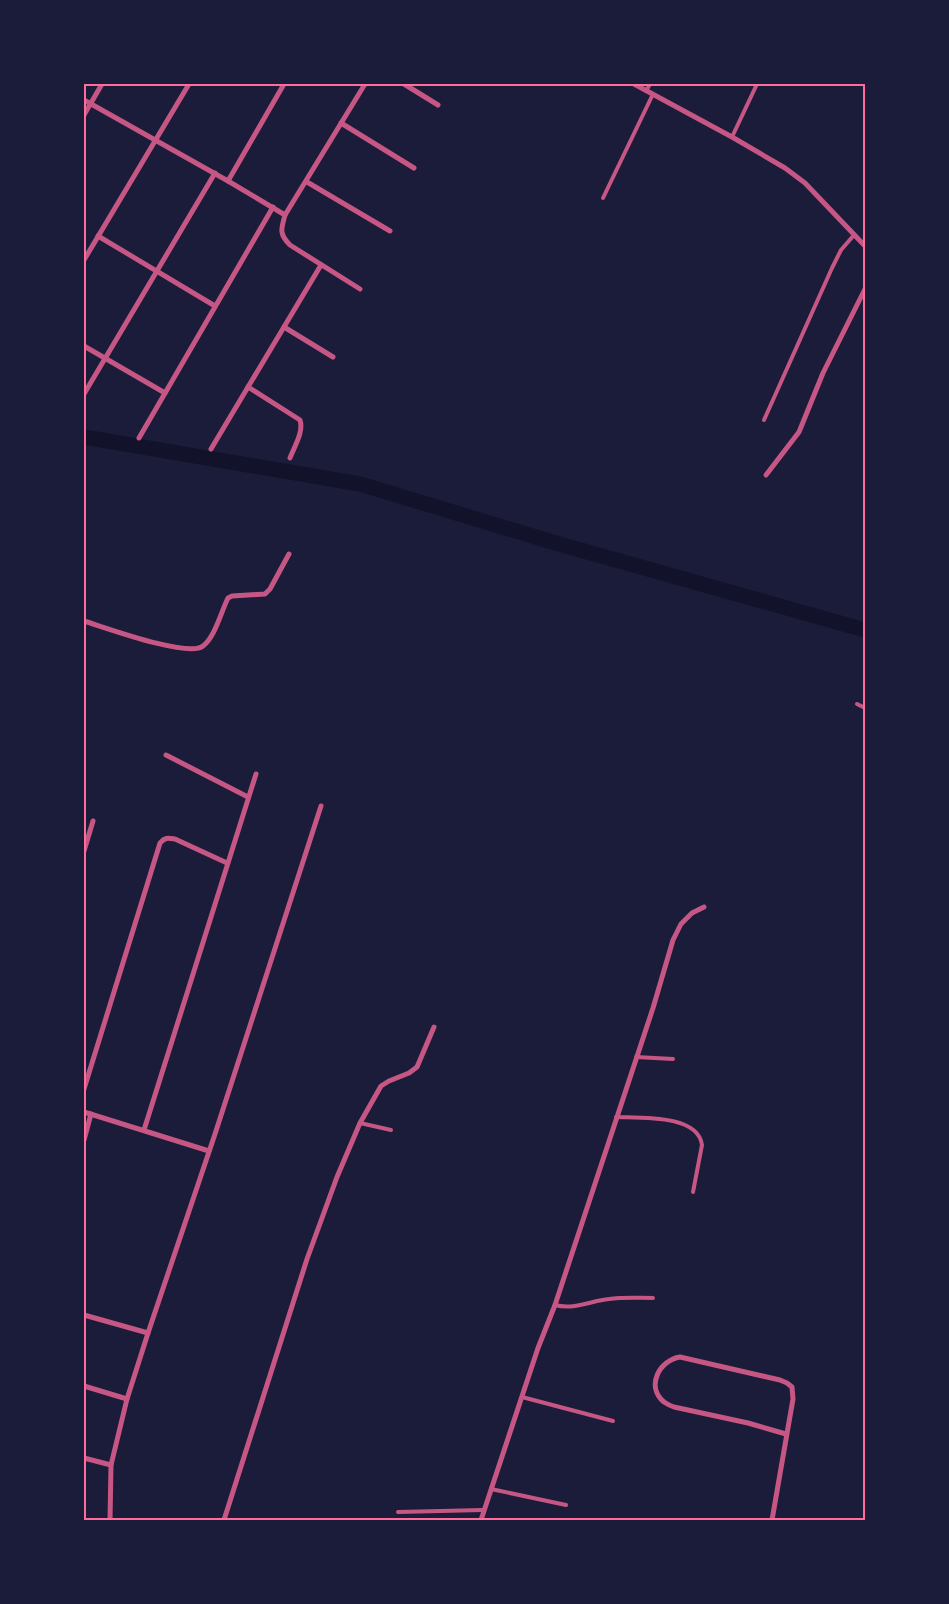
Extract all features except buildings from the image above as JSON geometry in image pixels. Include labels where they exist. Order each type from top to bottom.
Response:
[{"type":"street","points":[[84,115],[102,84]]},
{"type":"street","points":[[84,260],[189,84]]},
{"type":"street","points":[[228,180],[284,84]]},
{"type":"street","points":[[360,289],[290,246],[283,239],[281,230],[285,215],[365,84]]},
{"type":"street","points":[[404,84],[438,105]]},
{"type":"street","points":[[634,84],[785,168],[805,183],[865,246]]},
{"type":"street","points":[[84,100],[228,180],[285,215]]},
{"type":"street","points":[[341,123],[414,168]]},
{"type":"street","points":[[84,394],[215,173]]},
{"type":"street","points":[[306,182],[390,231]]},
{"type":"street","points":[[139,438],[273,207]]},
{"type":"street","points":[[98,236],[215,306]]},
{"type":"street","points":[[211,449],[321,265]]},
{"type":"street","points":[[766,475],[799,432],[823,372],[865,289]]},
{"type":"street","points":[[284,327],[333,357]]},
{"type":"street","points":[[84,346],[165,393]]},
{"type":"street","points":[[248,387],[300,420],[302,425],[300,434],[290,458]]},
{"type":"street","points":[[84,621],[157,643],[186,650],[196,650],[203,646],[210,638],[228,598],[232,596],[266,594],[289,554]]},
{"type":"street","points":[[166,756],[248,797]]},
{"type":"street","points":[[144,1130],[256,774]]},
{"type":"street","points":[[110,1520],[111,1465],[127,1399],[321,806]]},
{"type":"street","points":[[84,851],[93,821]]},
{"type":"street","points":[[84,1089],[160,842],[168,838],[175,840],[227,864]]},
{"type":"street","points":[[481,1520],[538,1348],[555,1305],[673,940],[681,924],[692,913],[704,907]]},
{"type":"street","points":[[224,1520],[307,1259],[337,1176],[373,1098],[381,1086],[389,1080],[409,1073],[417,1067],[434,1027]]},
{"type":"street","points":[[84,1112],[209,1151]]},
{"type":"street","points":[[84,1140],[91,1114]]},
{"type":"street","points":[[84,1315],[148,1332]]},
{"type":"street","points":[[772,1520],[793,1393],[792,1387],[787,1383],[741,1370],[680,1357],[672,1358],[662,1365],[658,1371],[655,1386],[657,1393],[664,1401],[674,1407],[748,1423],[786,1434]]},
{"type":"street","points":[[84,1386],[127,1399]]},
{"type":"street","points":[[84,1458],[111,1465]]},
{"type":"lane","points":[[646,91],[650,84]]},
{"type":"lane","points":[[732,137],[757,84]]},
{"type":"lane","points":[[603,198],[653,94]]},
{"type":"lane","points":[[764,420],[832,268],[841,250],[854,234]]},
{"type":"lane","points":[[857,704],[865,708]]},
{"type":"lane","points":[[636,1057],[673,1059]]},
{"type":"lane","points":[[616,1117],[664,1119],[686,1126],[697,1132],[701,1138],[702,1145],[694,1192]]},
{"type":"lane","points":[[360,1123],[392,1130]]},
{"type":"lane","points":[[555,1305],[566,1308],[612,1298],[653,1298]]},
{"type":"lane","points":[[522,1397],[613,1421]]},
{"type":"lane","points":[[491,1489],[566,1505]]},
{"type":"lane","points":[[398,1512],[483,1510]]},
{"type":"waterway","points":[[84,437],[360,484],[552,542],[865,630]]}]
